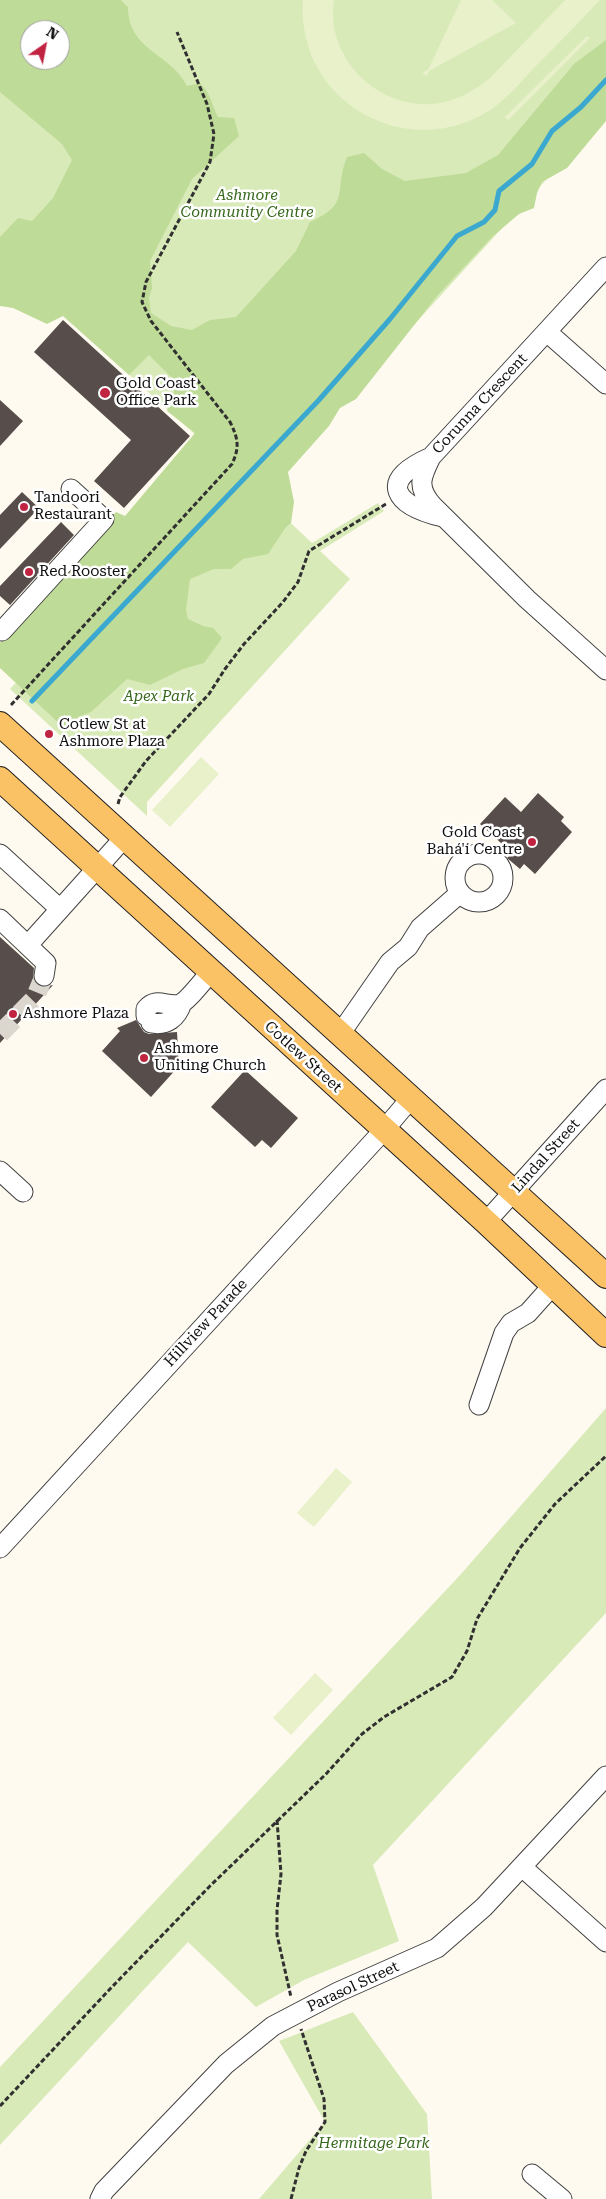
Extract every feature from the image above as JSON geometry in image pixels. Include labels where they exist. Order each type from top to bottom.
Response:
[{"type":"main road","points":[[5,714],[124,838],[606,1276]]},
{"type":"main road","name":"Cotlew Street","points":[[0,779],[486,1222],[606,1335]]},
{"type":"street","name":"Corunna Crescent","points":[[606,267],[431,457],[423,472],[421,485],[427,499],[444,517],[527,599],[606,670]]},
{"type":"street","points":[[547,332],[606,384]]},
{"type":"street","points":[[431,457],[410,467],[403,474],[398,480],[398,492],[407,504],[416,509],[444,517]]},
{"type":"street","points":[[2,631],[104,519],[71,489]]},
{"type":"street","points":[[28,945],[124,838]]},
{"type":"street","points":[[0,854],[60,909]]},
{"type":"street","points":[[340,1034],[390,962],[408,947],[420,928],[460,893]]},
{"type":"street","points":[[0,919],[46,963],[44,976]]},
{"type":"street","points":[[148,1020],[146,1009],[158,1002],[173,1005],[182,1004],[211,972]]},
{"type":"street","name":"Lindal Street","points":[[486,1222],[606,1089]]},
{"type":"street","name":"Hillview Parade","points":[[0,1548],[384,1130],[411,1098]]},
{"type":"street","points":[[0,1171],[23,1192]]},
{"type":"street","points":[[479,1405],[504,1333],[511,1323],[528,1313],[553,1285]]},
{"type":"street","name":"Parasol Street","points":[[100,2199],[104,2191],[226,2064],[273,2026],[338,1992],[437,1948],[484,1907],[606,1776]]},
{"type":"street","points":[[522,1867],[606,1942]]},
{"type":"street","points":[[532,2174],[562,2199]]},
{"type":"path","points":[[5,714],[232,464],[238,451],[237,437],[230,422],[151,321],[142,302],[146,282],[210,162],[214,134],[207,104],[177,32]]},
{"type":"path","points":[[118,804],[120,797],[146,761],[209,694],[225,668],[244,644],[283,602],[298,582],[309,551],[391,500],[401,498]]},
{"type":"path","points":[[0,2106],[110,1989],[277,1820],[326,1774],[362,1734],[384,1717],[447,1682],[452,1677],[467,1651],[477,1619],[520,1548],[555,1504],[606,1456]]},
{"type":"path","points":[[277,1820],[281,1874],[276,1910],[277,1935],[296,2014],[324,2099],[325,2122],[306,2151],[299,2168],[291,2199]]},
{"type":"green space","name":"Ashmore Community Centre","points":[[0,0],[606,0],[606,114],[260,494],[312,543],[378,503],[384,511],[320,551],[350,579],[147,802],[147,816],[10,689],[221,458],[0,258]]},
{"type":"green space","points":[[0,0],[121,0],[128,7],[130,22],[142,43],[171,66],[187,86],[200,83],[209,95],[218,117],[234,118],[239,136],[192,179],[150,261],[152,288],[149,298],[151,313],[171,326],[192,330],[210,320],[236,317],[296,251],[310,222],[332,209],[336,202],[347,157],[364,153],[382,169],[405,181],[466,173],[498,155],[574,64],[606,40],[606,121],[567,168],[542,182],[537,193],[534,208],[519,214],[492,237],[437,296],[356,399],[340,408],[329,426],[288,472],[294,502],[291,523],[286,527],[268,554],[243,559],[231,569],[214,569],[190,579],[186,610],[188,619],[203,626],[213,628],[222,638],[204,663],[183,669],[150,685],[127,679],[91,712],[74,719],[64,728],[0,668],[0,643],[16,620],[37,608],[62,572],[116,512],[125,516],[195,433],[167,411],[177,383],[149,355],[129,375],[63,316],[47,324],[13,308],[0,306],[0,237],[18,218],[32,221],[53,198],[72,160],[62,144],[0,92]]},
{"type":"green space","points":[[303,0],[334,0],[333,21],[338,41],[346,59],[359,75],[374,88],[392,97],[411,103],[432,104],[456,99],[484,83],[565,0],[600,0],[514,89],[493,108],[475,118],[456,125],[418,130],[398,127],[379,121],[362,113],[334,91],[318,68],[307,42],[304,28]]},
{"type":"green space","points":[[461,0],[492,0],[516,23],[424,75],[423,72],[428,70]]},
{"type":"green space","points":[[587,36],[590,38],[508,120],[505,117]]},
{"type":"green space","points":[[201,757],[219,774],[170,827],[152,810]]},
{"type":"green space","points":[[606,1408],[606,1613],[373,1865],[399,1941],[304,1980],[256,2007],[188,1942],[0,2145],[0,2067],[461,1574]]},
{"type":"green space","points":[[336,1468],[352,1482],[314,1527],[297,1513]]},
{"type":"green space","points":[[315,1673],[333,1690],[291,1735],[273,1718]]},
{"type":"green space","name":"Hermitage Park","points":[[353,2012],[427,2114],[432,2199],[259,2199],[325,2122],[279,2041]]},
{"type":"building","points":[[63,320],[190,436],[124,508],[94,481],[131,440],[34,352]]},
{"type":"building","points":[[0,400],[23,421],[0,446]]},
{"type":"building","points":[[22,492],[39,508],[0,549],[0,515]]},
{"type":"building","points":[[61,522],[74,535],[10,605],[0,596],[0,586]]},
{"type":"building","name":"Gold Coast Bahá'í Centre","points":[[538,793],[564,817],[561,821],[572,832],[535,874],[524,864],[520,869],[507,858],[512,853],[480,824],[505,797],[521,812]]},
{"type":"building","name":"Ashmore Plaza","points":[[0,937],[34,968],[33,980],[37,984],[43,987],[53,985],[0,1043]]},
{"type":"building","name":"Ashmore Uniting Church","points":[[136,1020],[144,1032],[149,1034],[177,1032],[179,1066],[151,1097],[102,1051],[120,1031],[117,1028]]},
{"type":"building","points":[[245,1070],[298,1118],[271,1148],[262,1140],[255,1147],[211,1107]]},
{"type":"waterway","points":[[32,701],[318,401],[390,319],[457,236],[484,222],[495,210],[499,191],[532,164],[552,131],[581,107],[606,80]]},
{"type":"tunnel","points":[[0,1034],[35,998],[44,976]]},
{"type":"place","name":"Gold Coast Office Park","points":[[105,393]]},
{"type":"place","name":"Tandoori Restaurant","points":[[24,507]]},
{"type":"place","name":"Red Rooster","points":[[29,572]]},
{"type":"place","name":"Cotlew St at Ashmore Plaza","points":[[49,734]]},
{"type":"place","name":"Gold Coast Bahá'í Centre","points":[[532,842]]},
{"type":"place","name":"Ashmore Plaza","points":[[13,1014]]},
{"type":"place","name":"Ashmore Uniting Church","points":[[144,1058]]},
{"type":"park label","name":"Apex Park","points":[[159,697]]}]
